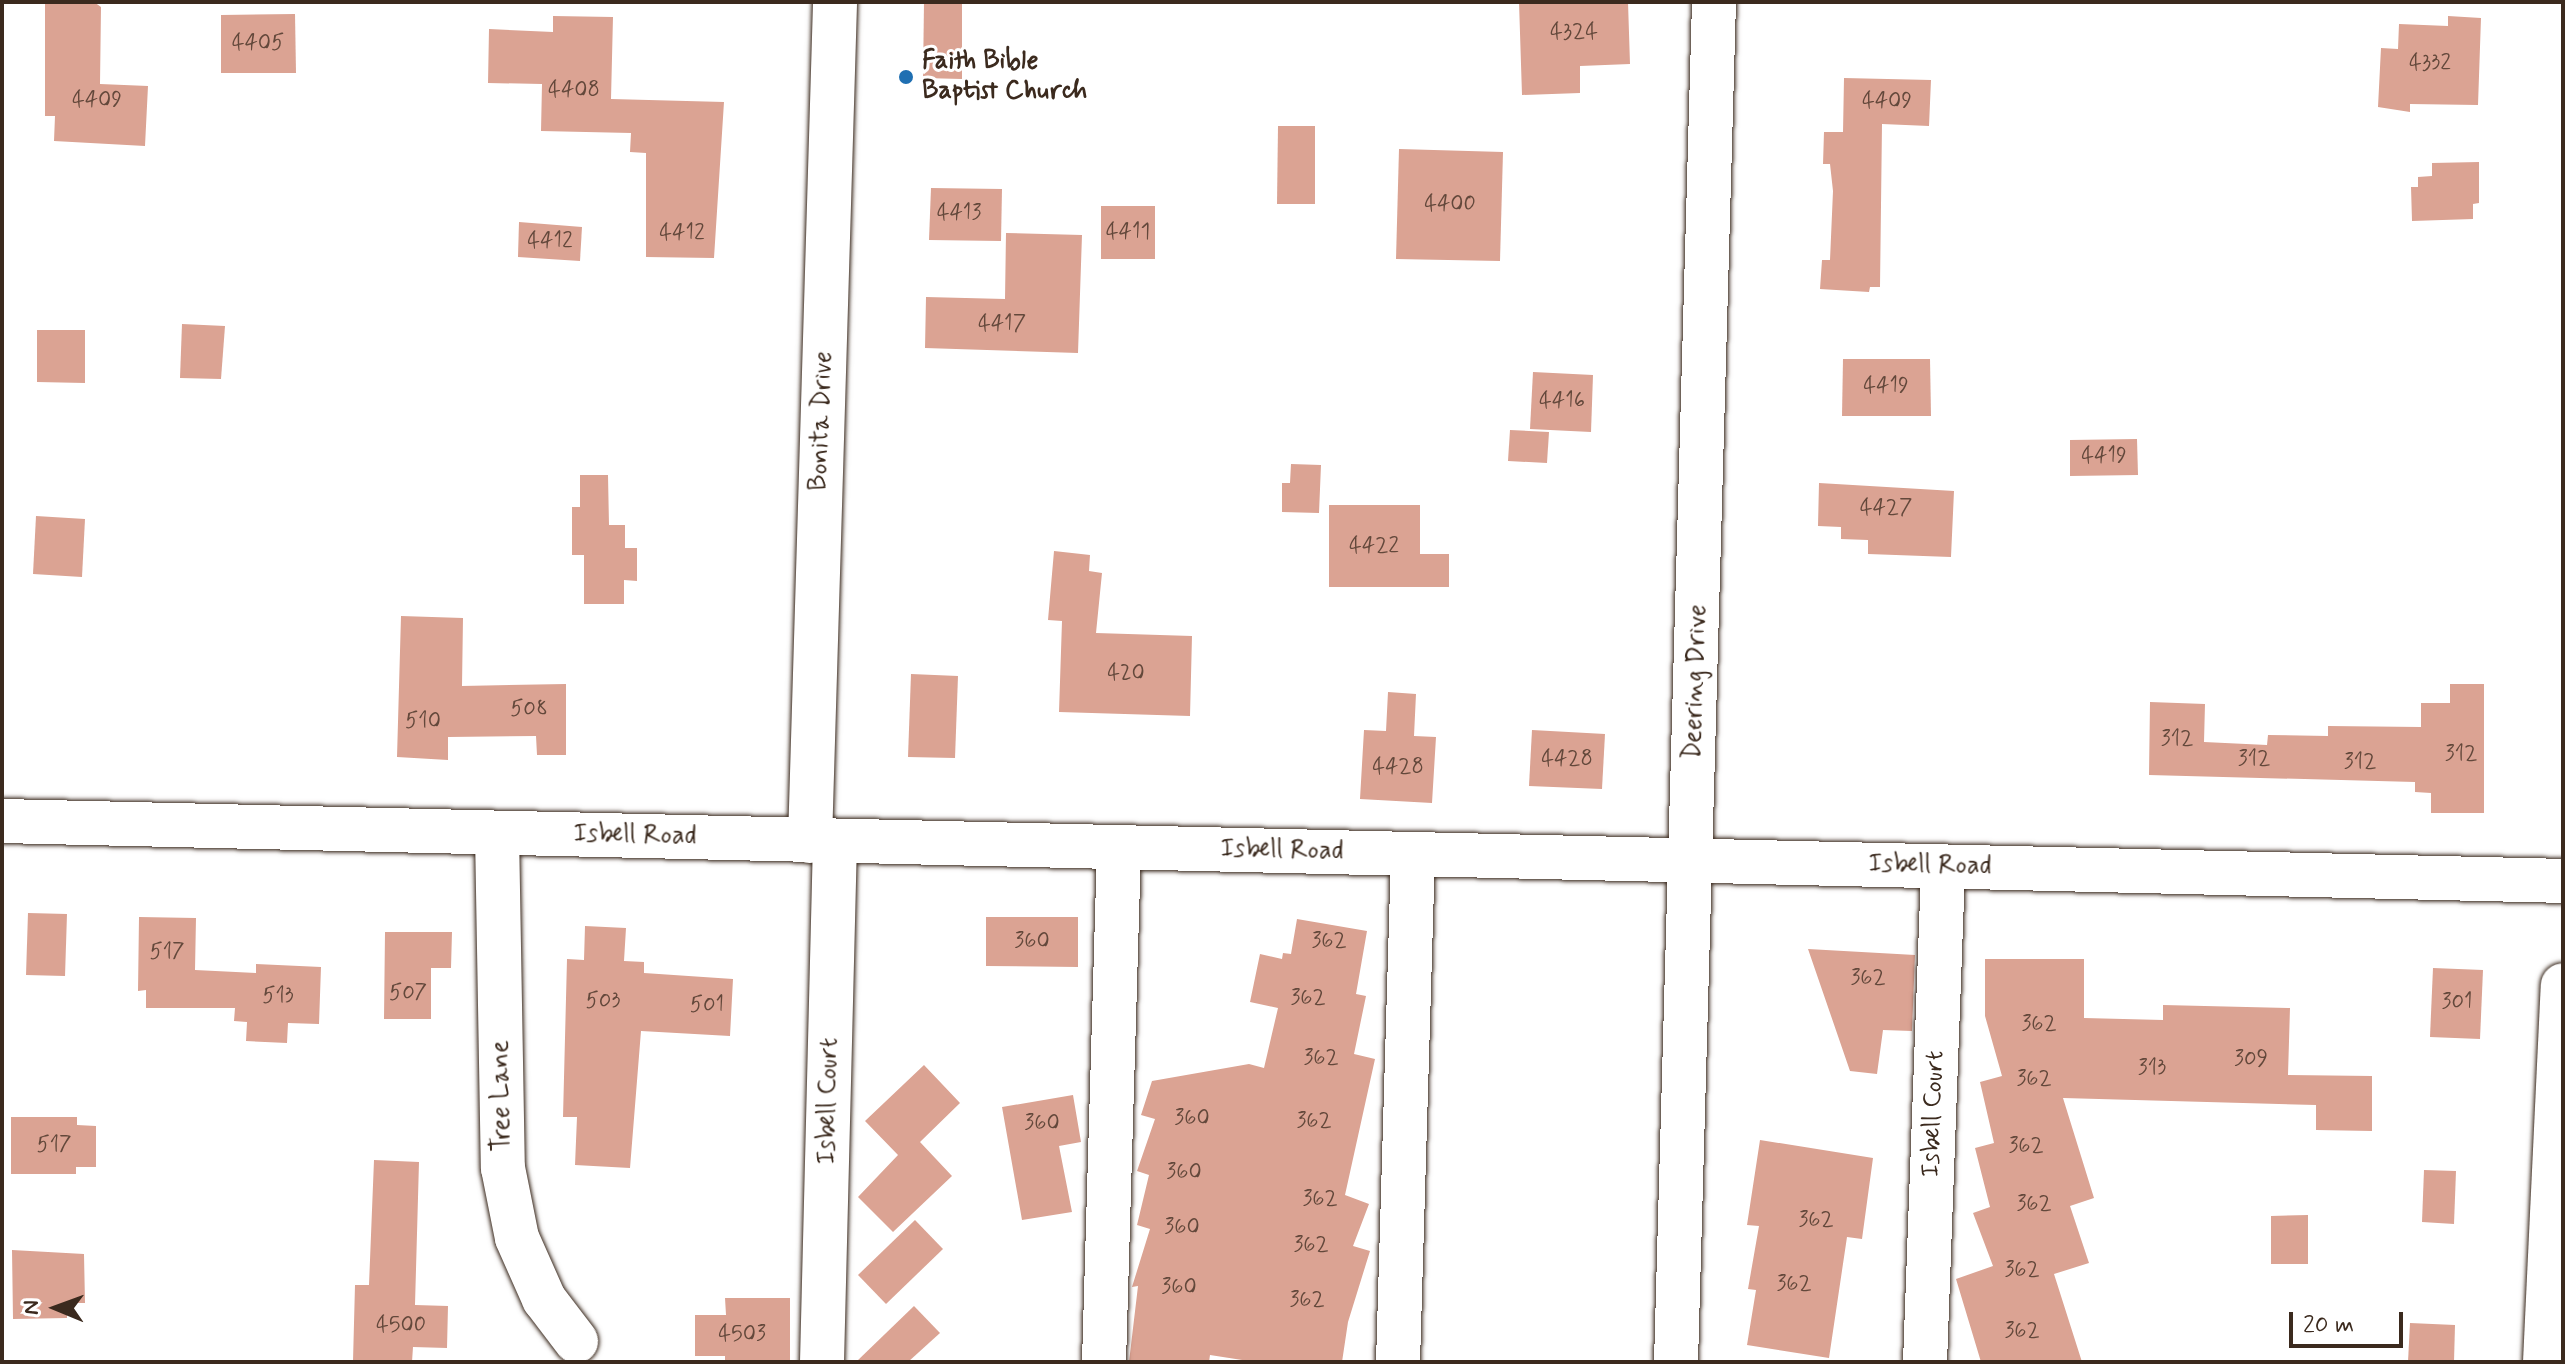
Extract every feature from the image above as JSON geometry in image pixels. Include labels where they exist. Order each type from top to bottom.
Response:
[{"type":"street","name":"Bonita Drive","points":[[823,841],[835,2]]},
{"type":"street","name":"Deering Drive","points":[[1676,1362],[1714,2]]},
{"type":"street","name":"Isbell Road","points":[[2,821],[2563,881]]},
{"type":"street","name":"Tree Lane","points":[[497,833],[503,1168],[517,1238],[544,1299],[576,1341]]},
{"type":"street","name":"Isbell Court","points":[[822,1362],[823,841]]},
{"type":"street","points":[[1104,1362],[1119,848]]},
{"type":"street","points":[[1398,1362],[1413,854]]},
{"type":"street","name":"Isbell Court","points":[[1925,1362],[1943,867]]},
{"type":"street","points":[[2545,1362],[2563,985]]},
{"type":"building","points":[[45,2],[94,2],[101,7],[100,84],[148,86],[145,146],[54,141],[55,116],[45,116]]},
{"type":"building","points":[[924,2],[962,2],[962,79],[923,78]]},
{"type":"building","points":[[1519,2],[1628,2],[1630,64],[1580,66],[1580,93],[1522,95]]},
{"type":"building","points":[[295,14],[296,73],[221,73],[221,15]]},
{"type":"building","points":[[553,16],[613,17],[611,99],[724,102],[714,258],[646,257],[646,153],[630,152],[631,133],[541,131],[542,84],[488,83],[489,29],[553,32]]},
{"type":"building","points":[[2448,16],[2481,18],[2478,105],[2410,104],[2410,112],[2378,107],[2381,48],[2398,49],[2399,24],[2448,26]]},
{"type":"building","points":[[1844,78],[1931,80],[1929,126],[1882,124],[1880,287],[1870,287],[1869,292],[1820,289],[1822,260],[1830,260],[1833,191],[1830,164],[1823,164],[1824,132],[1843,132]]},
{"type":"building","points":[[1278,126],[1315,126],[1315,204],[1277,204]]},
{"type":"building","points":[[1399,149],[1503,152],[1500,261],[1396,259]]},
{"type":"building","points":[[2479,162],[2479,203],[2473,204],[2473,219],[2412,221],[2411,187],[2418,187],[2418,177],[2432,176],[2432,163]]},
{"type":"building","points":[[931,188],[1002,189],[1001,241],[929,240]]},
{"type":"building","points":[[1101,206],[1155,206],[1155,259],[1101,259]]},
{"type":"building","points":[[519,222],[582,227],[580,261],[518,257]]},
{"type":"building","points":[[1006,233],[1082,235],[1078,353],[925,348],[926,297],[1005,299]]},
{"type":"building","points":[[182,324],[225,326],[221,379],[180,378]]},
{"type":"building","points":[[37,330],[85,330],[85,383],[37,382]]},
{"type":"building","points":[[1843,359],[1930,359],[1931,416],[1842,416]]},
{"type":"building","points":[[1533,372],[1593,375],[1591,432],[1530,429]]},
{"type":"building","points":[[1510,430],[1549,432],[1547,463],[1508,461]]},
{"type":"building","points":[[2137,439],[2138,475],[2070,476],[2070,440]]},
{"type":"building","points":[[1291,464],[1321,465],[1319,513],[1282,512],[1282,483],[1290,483]]},
{"type":"building","points":[[580,475],[608,475],[609,525],[625,525],[625,548],[637,548],[637,581],[624,580],[624,604],[584,604],[584,555],[572,555],[572,507],[580,507]]},
{"type":"building","points":[[1819,483],[1954,491],[1951,557],[1868,554],[1868,540],[1841,539],[1841,527],[1818,526]]},
{"type":"building","points":[[1329,505],[1420,505],[1420,554],[1449,554],[1449,587],[1329,587]]},
{"type":"building","points":[[36,516],[85,519],[82,577],[33,574]]},
{"type":"building","points":[[1054,551],[1090,555],[1089,571],[1102,573],[1096,633],[1192,636],[1190,716],[1059,712],[1062,621],[1048,620]]},
{"type":"building","points":[[401,616],[463,618],[462,686],[566,684],[566,755],[537,755],[536,736],[448,737],[448,760],[397,757]]},
{"type":"building","points":[[911,674],[958,676],[955,758],[908,757]]},
{"type":"building","points":[[2450,684],[2484,684],[2484,813],[2431,813],[2431,793],[2415,792],[2415,782],[2149,775],[2150,702],[2205,704],[2204,742],[2267,745],[2268,735],[2328,736],[2328,726],[2421,727],[2421,703],[2450,703]]},
{"type":"building","points":[[1388,692],[1416,694],[1414,736],[1436,737],[1432,803],[1360,799],[1364,730],[1386,731]]},
{"type":"building","points":[[1532,730],[1605,734],[1602,789],[1529,786]]},
{"type":"building","points":[[28,913],[67,914],[65,976],[26,975]]},
{"type":"building","points":[[139,917],[196,918],[195,970],[256,973],[256,964],[321,967],[319,1024],[288,1023],[287,1043],[246,1041],[247,1022],[234,1021],[235,1008],[146,1008],[146,990],[138,991]]},
{"type":"building","points":[[986,917],[1078,917],[1078,967],[986,966]]},
{"type":"building","points":[[1297,919],[1367,931],[1356,994],[1366,996],[1354,1054],[1375,1059],[1345,1195],[1369,1204],[1353,1246],[1370,1251],[1348,1322],[1342,1362],[1255,1362],[1210,1355],[1209,1362],[1129,1362],[1138,1286],[1132,1287],[1150,1229],[1137,1225],[1149,1175],[1137,1171],[1155,1119],[1141,1115],[1152,1081],[1249,1064],[1264,1068],[1278,1008],[1250,1002],[1260,954],[1282,959],[1283,953],[1291,954]]},
{"type":"building","points":[[585,926],[626,928],[624,961],[644,962],[644,973],[733,979],[730,1036],[641,1031],[630,1168],[575,1165],[577,1117],[563,1117],[567,959],[584,960]]},
{"type":"building","points":[[385,932],[452,932],[451,968],[431,968],[431,1019],[384,1019]]},
{"type":"building","points":[[1808,949],[1915,955],[1912,1031],[1883,1030],[1877,1074],[1850,1071]]},
{"type":"building","points":[[1985,959],[2084,959],[2084,1018],[2163,1020],[2163,1005],[2290,1008],[2288,1075],[2372,1076],[2372,1131],[2316,1130],[2316,1105],[2063,1098],[2094,1198],[2070,1206],[2089,1263],[2054,1274],[2082,1362],[1981,1362],[1956,1279],[1993,1266],[1973,1213],[1990,1207],[1975,1148],[1994,1143],[1980,1082],[2002,1076],[1985,1016]]},
{"type":"building","points":[[2433,968],[2483,970],[2480,1039],[2430,1037]]},
{"type":"building","points":[[924,1065],[960,1103],[920,1142],[952,1176],[893,1232],[858,1197],[898,1155],[865,1121]]},
{"type":"building","points":[[1073,1095],[1081,1142],[1059,1146],[1072,1212],[1022,1220],[1002,1107]]},
{"type":"building","points":[[11,1117],[77,1117],[77,1125],[96,1126],[96,1167],[76,1167],[76,1174],[11,1174]]},
{"type":"building","points":[[1760,1140],[1873,1158],[1862,1239],[1847,1237],[1829,1358],[1747,1345],[1756,1290],[1748,1289],[1759,1226],[1747,1225]]},
{"type":"building","points":[[374,1160],[419,1162],[415,1305],[448,1306],[447,1348],[413,1347],[412,1362],[353,1361],[355,1285],[369,1285]]},
{"type":"building","points":[[2424,1170],[2456,1171],[2454,1224],[2422,1222]]},
{"type":"building","points":[[2308,1215],[2308,1264],[2271,1264],[2271,1216]]},
{"type":"building","points":[[915,1220],[943,1249],[886,1304],[858,1275]]},
{"type":"building","points":[[12,1250],[84,1254],[85,1303],[67,1303],[67,1318],[13,1319]]},
{"type":"building","points":[[725,1298],[790,1298],[790,1362],[725,1362],[725,1356],[695,1356],[695,1315],[726,1315]]},
{"type":"building","points":[[914,1306],[940,1333],[908,1362],[856,1362]]},
{"type":"building","points":[[2410,1323],[2455,1325],[2454,1362],[2408,1362]]},
{"type":"place","name":"Faith Bible Baptist Church","points":[[906,77]]}]
